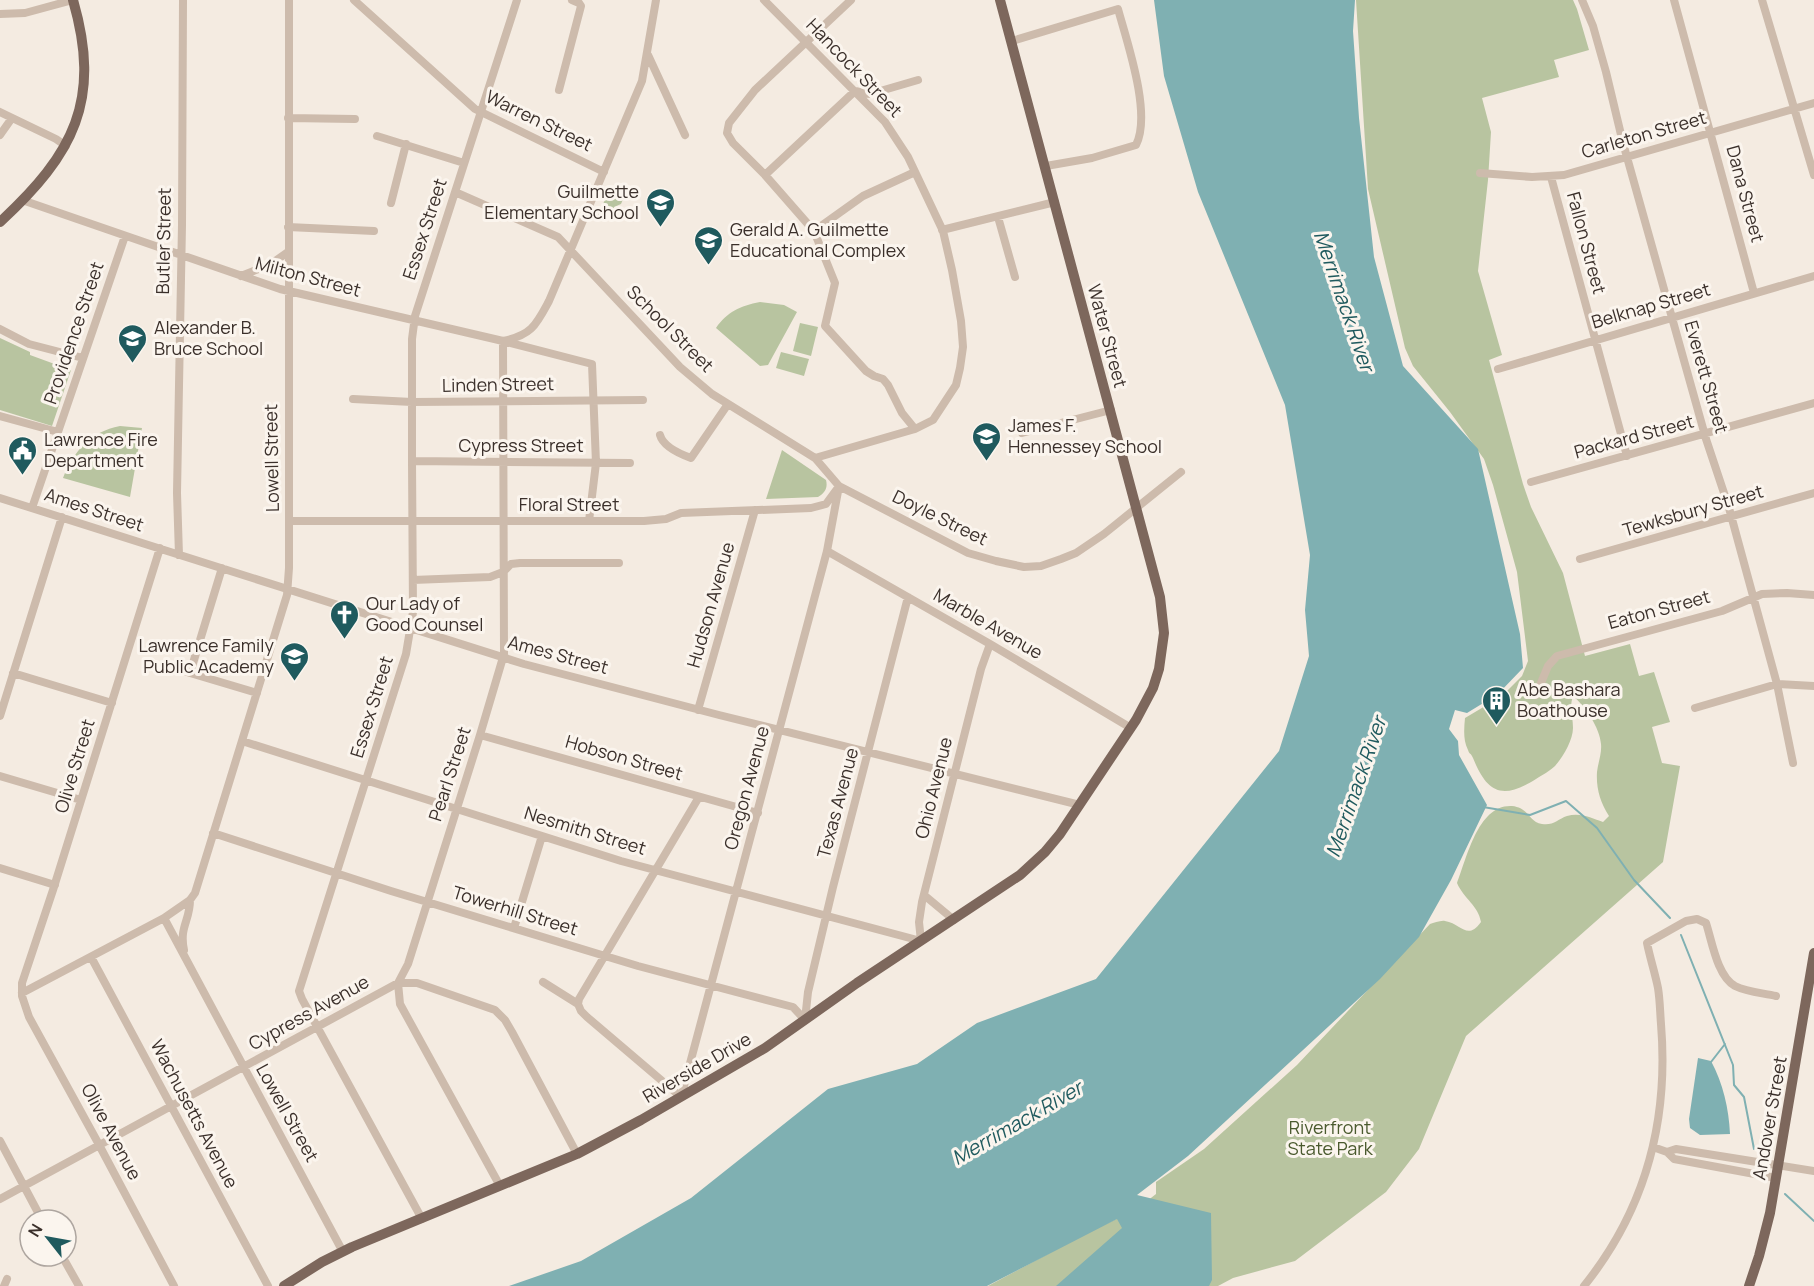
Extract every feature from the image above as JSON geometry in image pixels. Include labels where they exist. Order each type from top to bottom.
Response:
[{"type":"main road","points":[[0,222],[54,165],[71,138],[79,113],[85,71],[83,44],[73,0]]},
{"type":"main road","name":"Water Street","points":[[1000,0],[1160,597],[1164,633],[1159,669],[1153,687],[1131,728],[1080,805]]},
{"type":"main road","name":"Riverside Drive","points":[[284,1286],[343,1251],[577,1154],[765,1048],[1028,868],[1060,834],[1080,805]]},
{"type":"main road","name":"Andover Street","points":[[1749,1286],[1759,1256],[1779,1165],[1814,953]]},
{"type":"street","points":[[0,14],[25,13],[73,0]]},
{"type":"street","name":"Butler Street","points":[[179,555],[177,484],[183,0]]},
{"type":"street","name":"Lowell Street","points":[[186,959],[182,932],[190,911],[190,900],[195,893],[288,590],[289,0]]},
{"type":"street","name":"Warren Street","points":[[354,0],[475,109],[604,172]]},
{"type":"street","points":[[559,90],[581,6],[572,0]]},
{"type":"street","points":[[503,340],[514,339],[530,332],[549,301],[572,250],[642,81],[656,0]]},
{"type":"street","name":"Hancock Street","points":[[764,0],[891,130],[908,157],[942,230],[961,321],[963,347],[956,385],[933,420],[915,429],[815,458]]},
{"type":"street","points":[[851,0],[755,90],[729,123],[727,133],[733,143],[765,175],[814,231],[835,284],[825,326],[866,371],[883,379],[915,429]]},
{"type":"street","name":"Everett Street","points":[[1582,0],[1593,26],[1627,157],[1705,435],[1754,598],[1777,684],[1793,763]]},
{"type":"street","name":"Dana Street","points":[[1674,0],[1754,293]]},
{"type":"street","points":[[1762,0],[1814,175]]},
{"type":"street","name":"Essex Street","points":[[422,1219],[299,991],[406,654],[413,612],[412,339],[414,321],[481,112],[513,1]]},
{"type":"street","points":[[1012,41],[1118,9],[1137,80],[1142,134],[1136,145],[1092,158],[1046,166]]},
{"type":"street","points":[[648,55],[685,135]]},
{"type":"street","points":[[765,175],[855,91],[870,94],[918,80]]},
{"type":"street","name":"Carleton Street","points":[[1480,173],[1551,177],[1573,173],[1814,103]]},
{"type":"street","points":[[0,112],[66,146]]},
{"type":"street","points":[[0,135],[12,118]]},
{"type":"street","points":[[288,118],[356,119]]},
{"type":"street","points":[[377,136],[464,163]]},
{"type":"street","points":[[391,203],[406,144]]},
{"type":"street","points":[[814,231],[863,196],[915,172]]},
{"type":"street","name":"Fallon Street","points":[[1551,177],[1627,456]]},
{"type":"street","name":"School Street","points":[[455,192],[558,237],[680,367],[712,394],[815,458],[839,486]]},
{"type":"street","name":"Milton Street","points":[[22,200],[288,291],[503,340],[592,364],[595,400]]},
{"type":"street","points":[[942,230],[1055,202]]},
{"type":"street","points":[[998,217],[1015,278]]},
{"type":"street","points":[[288,227],[374,231]]},
{"type":"street","name":"Providence Street","points":[[32,508],[125,236]]},
{"type":"street","points":[[240,276],[271,264],[288,252]]},
{"type":"street","name":"Belknap Street","points":[[1497,369],[1814,276]]},
{"type":"street","points":[[0,328],[29,344],[83,358]]},
{"type":"street","name":"Pearl Street","points":[[398,983],[408,964],[428,902],[503,657],[503,340]]},
{"type":"street","name":"Linden Street","points":[[353,399],[412,402],[643,400]]},
{"type":"street","points":[[590,521],[596,463],[595,400]]},
{"type":"street","points":[[660,435],[666,444],[691,458],[728,404]]},
{"type":"street","name":"Packard Street","points":[[1530,482],[1814,404]]},
{"type":"street","points":[[1022,433],[1110,411]]},
{"type":"street","points":[[0,416],[58,432]]},
{"type":"street","name":"Cypress Street","points":[[412,461],[630,463]]},
{"type":"street","name":"Doyle Street","points":[[839,486],[968,553],[1024,567],[1041,566],[1076,553],[1181,472]]},
{"type":"street","name":"Floral Street","points":[[289,521],[644,521],[666,519],[681,513],[811,508],[826,504],[839,486]]},
{"type":"street","name":"Oregon Avenue","points":[[681,1097],[827,551],[839,486]]},
{"type":"street","name":"Tewksbury Street","points":[[1580,560],[1814,493]]},
{"type":"street","name":"Ames Street","points":[[0,498],[503,657],[698,710],[1080,805]]},
{"type":"street","name":"Hudson Avenue","points":[[698,710],[755,510]]},
{"type":"street","points":[[0,716],[62,517]]},
{"type":"street","name":"Olive Street","points":[[22,993],[22,982],[55,885],[160,548]]},
{"type":"street","name":"Marble Avenue","points":[[827,551],[1131,728]]},
{"type":"street","points":[[413,580],[490,577],[503,572],[511,564],[520,563],[619,563]]},
{"type":"street","points":[[189,673],[222,568]]},
{"type":"street","name":"Eaton Street","points":[[1536,695],[1548,666],[1557,656],[1722,611],[1761,594],[1814,595]]},
{"type":"street","name":"Texas Avenue","points":[[805,1020],[808,993],[826,916],[908,597]]},
{"type":"street","name":"Ohio Avenue","points":[[921,941],[919,922],[924,895],[981,669],[990,644]]},
{"type":"street","points":[[170,666],[257,693]]},
{"type":"street","points":[[13,673],[112,703]]},
{"type":"street","points":[[1695,708],[1777,684],[1814,686]]},
{"type":"street","name":"Hobson Street","points":[[480,735],[758,813]]},
{"type":"street","name":"Nesmith Street","points":[[242,741],[656,871],[921,941]]},
{"type":"street","points":[[0,776],[81,800]]},
{"type":"street","points":[[578,1004],[699,797]]},
{"type":"street","name":"Towerhill Street","points":[[213,833],[605,956],[793,1006],[805,1020]]},
{"type":"street","points":[[513,928],[542,836]]},
{"type":"street","points":[[0,867],[55,885]]},
{"type":"street","points":[[924,895],[954,920]]},
{"type":"street","points":[[22,993],[164,918],[190,900]]},
{"type":"street","name":"Lowell Street","points":[[164,918],[343,1251]]},
{"type":"street","points":[[1584,1286],[1599,1268],[1632,1210],[1645,1179],[1660,1115],[1663,1051],[1658,991],[1647,943],[1686,921],[1697,919],[1706,923],[1715,954],[1724,975],[1732,984],[1742,989],[1776,996]]},
{"type":"street","name":"Wachusetts Avenue","points":[[91,957],[268,1286]]},
{"type":"street","points":[[543,982],[578,1004],[587,1017],[681,1097]]},
{"type":"street","points":[[398,983],[400,1004],[500,1186]]},
{"type":"street","name":"Cypress Avenue","points":[[0,1199],[398,983],[417,983],[495,1011],[505,1020],[577,1154]]},
{"type":"street","name":"Olive Avenue","points":[[22,993],[28,1017],[174,1286]]},
{"type":"street","points":[[0,1141],[35,1208]]},
{"type":"street","points":[[1653,1147],[1667,1152],[1674,1159],[1776,1178]]},
{"type":"street","points":[[1667,1152],[1676,1149],[1814,1171]]},
{"type":"street","points":[[69,1268],[79,1286]]},
{"type":"green space","name":"Riverfront State Park","points":[[1356,0],[1573,0],[1577,9],[1589,50],[1554,60],[1559,77],[1482,98],[1491,132],[1478,271],[1502,355],[1489,360],[1523,484],[1531,507],[1563,573],[1585,656],[1630,644],[1639,676],[1654,672],[1670,722],[1652,727],[1662,763],[1680,766],[1663,862],[1466,1036],[1419,1149],[1386,1192],[1295,1261],[1233,1278],[1218,1286],[988,1286],[1137,1209],[1156,1194],[1156,1182],[1204,1149],[1297,1065],[1430,924],[1443,921],[1468,931],[1476,928],[1481,922],[1479,916],[1457,883],[1476,834],[1490,814],[1500,808],[1518,807],[1537,823],[1546,824],[1572,815],[1586,816],[1603,822],[1609,816],[1601,800],[1597,784],[1601,747],[1598,731],[1582,705],[1573,696],[1571,708],[1573,733],[1567,748],[1553,768],[1524,786],[1513,790],[1497,790],[1484,779],[1466,746],[1465,718],[1502,696],[1522,676],[1528,661],[1517,572],[1484,459],[1413,366],[1405,348],[1368,189]]},
{"type":"green space","points":[[609,191],[624,197],[621,204],[614,207],[616,214],[613,222],[598,215]]},
{"type":"green space","points":[[760,302],[784,305],[797,312],[768,365],[760,366],[716,328],[735,310]]},
{"type":"green space","points":[[800,323],[818,327],[811,356],[793,351]]},
{"type":"green space","points":[[0,338],[30,352],[30,355],[71,370],[52,426],[0,410]]},
{"type":"green space","points":[[781,352],[809,359],[804,376],[776,368]]},
{"type":"green space","points":[[120,426],[142,428],[130,497],[63,478],[72,459],[84,444],[100,433]]},
{"type":"green space","points":[[782,450],[826,480],[826,488],[822,494],[818,497],[766,499]]},
{"type":"water","name":"Merrimack River","points":[[1154,0],[1355,0],[1353,31],[1359,118],[1374,257],[1403,366],[1478,449],[1520,634],[1523,668],[1498,694],[1467,713],[1455,710],[1449,729],[1458,741],[1459,755],[1487,805],[1451,880],[1419,937],[1380,979],[1188,1156],[1137,1195],[1211,1213],[1212,1280],[1209,1286],[1056,1286],[1122,1228],[1117,1219],[987,1286],[509,1286],[581,1261],[691,1198],[828,1089],[917,1064],[977,1023],[1096,979],[1279,751],[1309,656],[1305,610],[1310,555],[1285,405],[1198,192],[1164,76]]},
{"type":"water","points":[[1698,1058],[1711,1061],[1719,1078],[1725,1096],[1730,1134],[1700,1135],[1690,1128],[1689,1119]]},
{"type":"waterway","points":[[1483,807],[1530,815],[1566,801],[1597,828],[1634,880],[1670,918]]},
{"type":"waterway","points":[[1681,935],[1733,1065],[1734,1085],[1744,1097],[1754,1149]]},
{"type":"waterway","points":[[1711,1062],[1725,1044]]},
{"type":"waterway","points":[[1785,1194],[1814,1221]]},
{"type":"place","name":"Guilmette Elementary School","points":[[660,228]]},
{"type":"place","name":"Gerald A. Guilmette Educational Complex","points":[[709,266]]},
{"type":"place","name":"Alexander B. Bruce School","points":[[133,364]]},
{"type":"place","name":"James F. Hennessey School","points":[[987,462]]},
{"type":"place","name":"Lawrence Fire Department","points":[[23,476]]},
{"type":"place","name":"Our Lady of Good Counsel","points":[[345,640]]},
{"type":"place","name":"Lawrence Family Public Academy","points":[[295,682]]},
{"type":"place","name":"Abe Bashara Boathouse","points":[[1496,726]]}]
